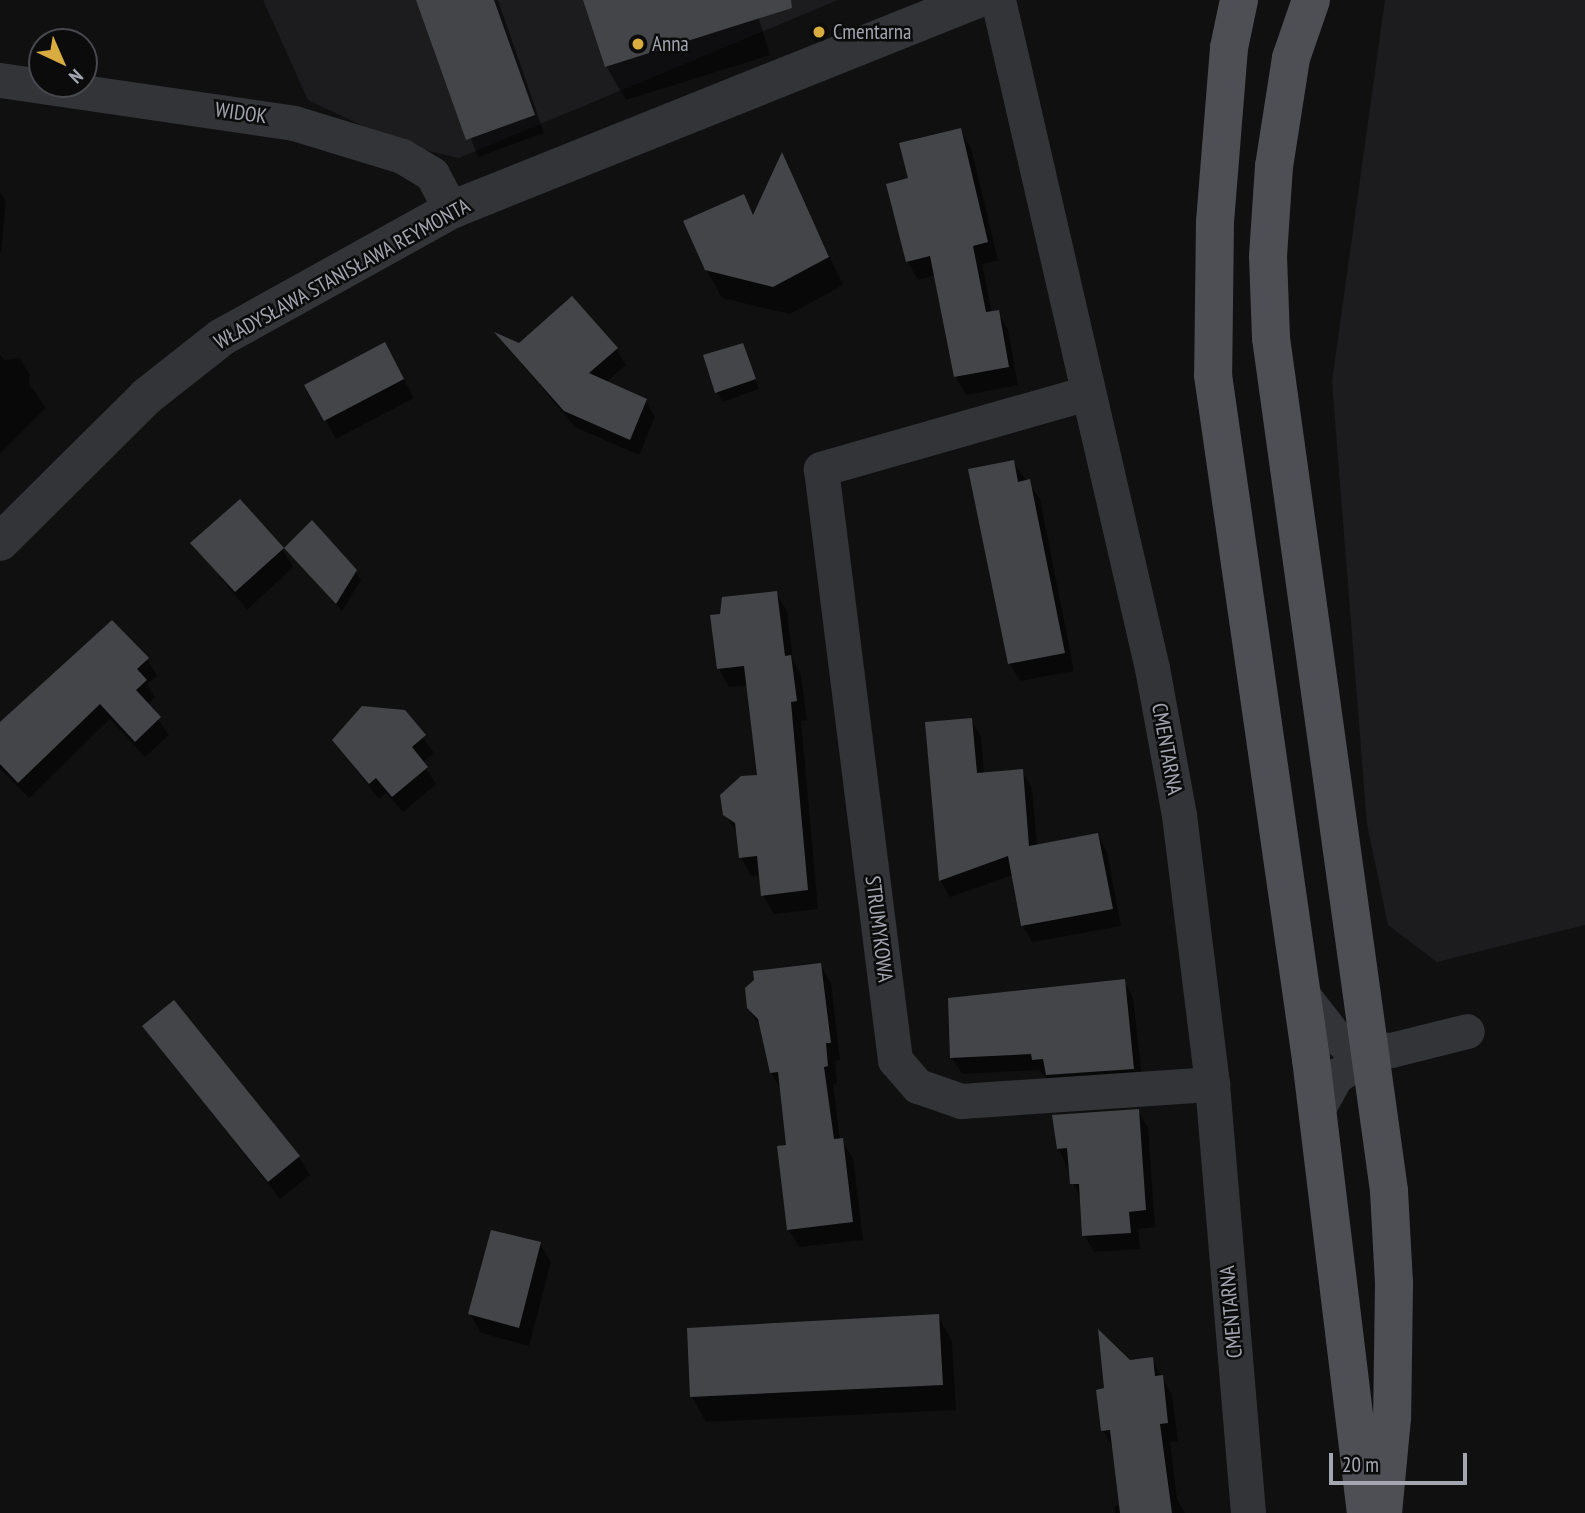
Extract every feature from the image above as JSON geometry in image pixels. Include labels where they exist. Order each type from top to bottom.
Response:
[{"type":"main road","points":[[1237,3],[1229,48],[1215,222],[1213,375],[1317,1110],[1366,1513]]},
{"type":"main road","points":[[1302,11],[1273,166],[1268,256],[1271,338],[1326,756],[1372,1052],[1389,1191],[1394,1283],[1392,1418],[1382,1513]]},
{"type":"street","name":"WŁADYSŁAWA STANISŁAWA REYMONTA","points":[[0,542],[147,396],[222,337],[451,210],[975,0]]},
{"type":"street","name":"CMENTARNA","points":[[998,0],[1152,668],[1172,775],[1212,1084],[1248,1513]]},
{"type":"street","name":"WIDOK","points":[[0,80],[294,122],[402,156],[432,174],[451,210]]},
{"type":"street","name":"STRUMYKOWA","points":[[1087,393],[821,469],[895,1060],[918,1086],[961,1101],[1212,1084]]},
{"type":"street","points":[[1301,993],[1333,1034],[1349,1047],[1372,1052]]},
{"type":"street","points":[[1317,1110],[1335,1077],[1372,1052],[1467,1031]]},
{"type":"shaded area","points":[[263,0],[838,0],[459,158],[403,145],[308,100]]},
{"type":"shaded area","points":[[1385,0],[1585,0],[1585,925],[1437,962],[1388,925],[1367,824],[1332,382]]},
{"type":"building","points":[[416,0],[494,0],[535,115],[466,140]]},
{"type":"building","name":"Anna","points":[[583,0],[791,0],[792,8],[605,67]]},
{"type":"building","points":[[961,128],[988,242],[973,246],[986,312],[999,310],[1009,367],[954,377],[930,256],[906,262],[886,184],[908,178],[899,143]]},
{"type":"building","points":[[782,152],[829,257],[773,287],[705,270],[683,221],[744,194],[753,215]]},
{"type":"building","points":[[572,296],[618,348],[589,373],[647,399],[630,440],[564,411],[494,332],[519,343]]},
{"type":"building","points":[[385,342],[404,379],[324,421],[304,385]]},
{"type":"building","points":[[743,343],[756,379],[715,393],[703,355]]},
{"type":"building","points":[[1014,460],[1018,482],[1030,479],[1065,653],[1008,664],[968,469]]},
{"type":"building","points":[[240,499],[284,548],[235,592],[190,543]]},
{"type":"building","points":[[312,520],[357,570],[336,604],[284,548]]},
{"type":"building","points":[[777,591],[785,656],[791,655],[797,701],[791,702],[808,890],[761,896],[757,856],[739,858],[735,823],[723,815],[720,795],[741,776],[757,775],[744,666],[717,669],[710,615],[720,614],[722,597]]},
{"type":"building","points":[[112,620],[149,658],[137,669],[147,680],[136,690],[161,717],[135,742],[100,704],[18,783],[0,764],[0,722]]},
{"type":"building","points":[[362,706],[405,710],[426,735],[412,747],[428,767],[392,797],[376,778],[369,784],[332,740]]},
{"type":"building","points":[[972,718],[977,773],[1023,769],[1029,846],[1098,833],[1113,909],[1021,926],[1008,856],[939,881],[925,722]]},
{"type":"building","points":[[821,963],[831,1043],[826,1043],[828,1066],[824,1067],[834,1139],[843,1138],[853,1222],[787,1230],[777,1146],[786,1145],[778,1072],[770,1073],[758,1019],[747,1008],[745,988],[754,980],[753,971]]},
{"type":"building","points":[[1125,979],[1134,1069],[1046,1075],[1043,1059],[1032,1060],[1031,1054],[950,1058],[948,998]]},
{"type":"building","points":[[174,1000],[300,1156],[268,1182],[142,1026]]},
{"type":"building","points":[[1139,1109],[1146,1210],[1129,1212],[1131,1233],[1082,1236],[1079,1184],[1070,1184],[1067,1148],[1057,1149],[1052,1115]]},
{"type":"building","points":[[491,1230],[541,1242],[519,1328],[468,1314]]},
{"type":"building","points":[[939,1314],[943,1385],[690,1397],[687,1328]]},
{"type":"building","points":[[1098,1329],[1130,1360],[1153,1357],[1155,1376],[1163,1375],[1168,1423],[1160,1424],[1172,1513],[1120,1513],[1110,1430],[1101,1431],[1096,1390],[1104,1388]]},
{"type":"place","name":"Cmentarna","points":[[819,32]]},
{"type":"place","name":"Anna","points":[[638,44]]}]
